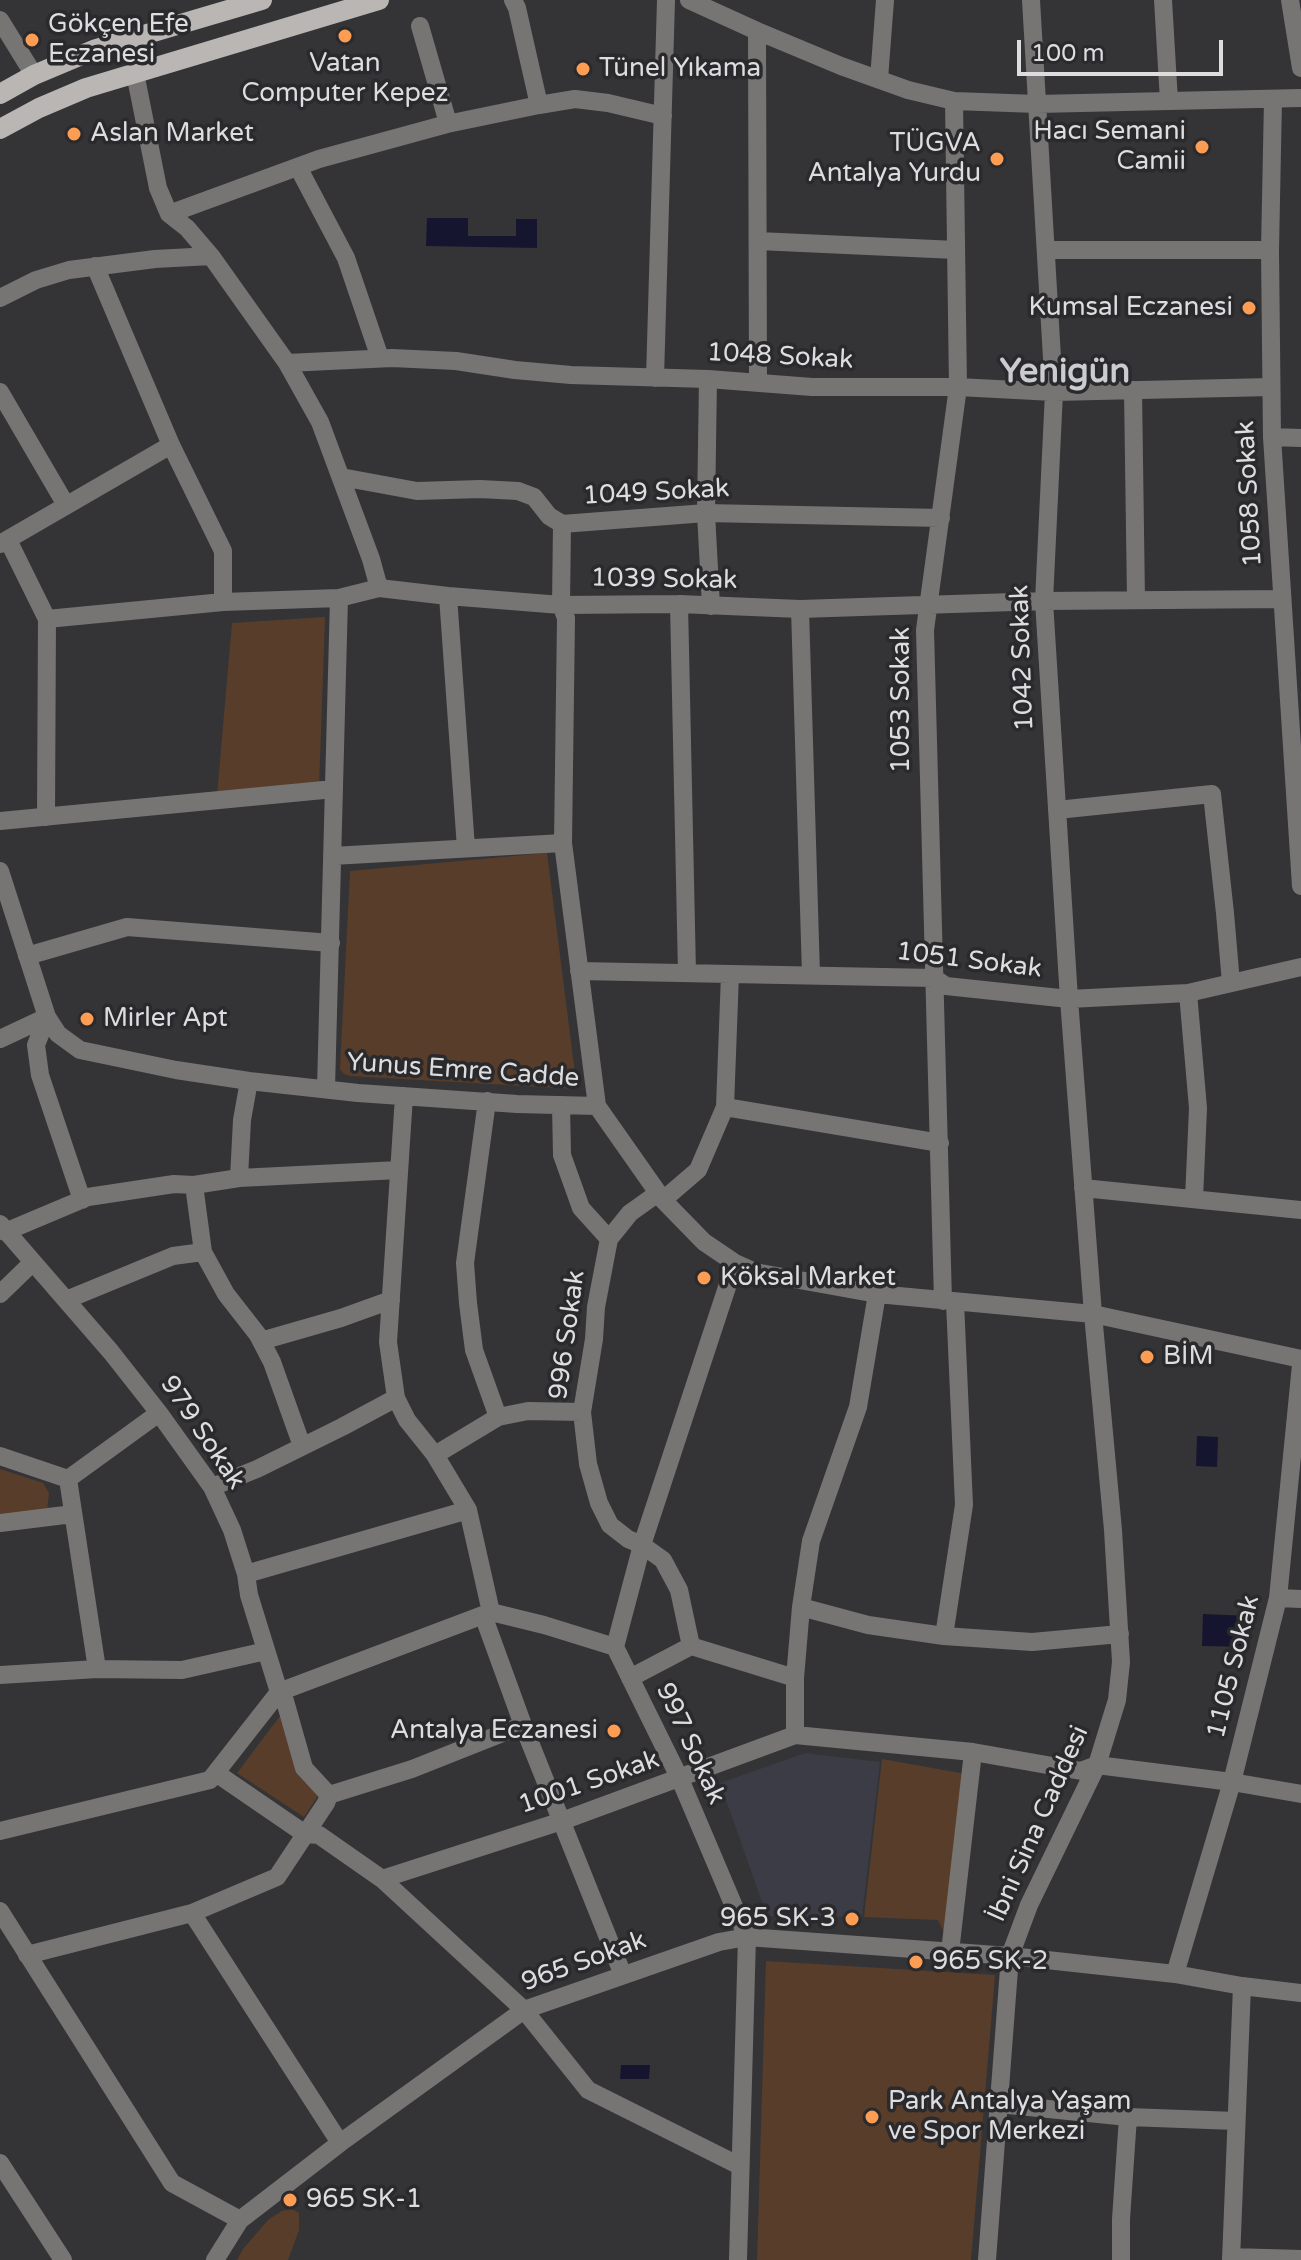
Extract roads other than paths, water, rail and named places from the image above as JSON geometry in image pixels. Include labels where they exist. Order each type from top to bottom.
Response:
[{"type":"main road","points":[[4,89],[96,49],[262,0]]},
{"type":"main road","points":[[0,129],[86,88],[379,0]]},
{"type":"street","points":[[513,0],[539,105]]},
{"type":"street","points":[[655,378],[666,0]]},
{"type":"street","points":[[689,0],[831,62],[908,90],[954,101],[1037,104],[1301,98]]},
{"type":"street","points":[[879,79],[885,0]]},
{"type":"street","name":"1042 Sokak","points":[[1031,0],[1054,392],[1044,601],[1093,1314]]},
{"type":"street","points":[[1163,0],[1169,101]]},
{"type":"street","points":[[1290,0],[1301,68]]},
{"type":"street","points":[[0,20],[34,75]]},
{"type":"street","points":[[420,26],[448,123]]},
{"type":"street","points":[[757,31],[758,382]]},
{"type":"street","points":[[135,73],[158,188],[169,214],[187,228],[211,256],[287,363],[320,422],[379,588]]},
{"type":"street","points":[[169,214],[298,167],[448,123],[575,99],[663,116]]},
{"type":"street","name":"1058 Sokak","points":[[1273,99],[1270,250],[1272,437],[1282,599],[1293,632],[1301,886]]},
{"type":"street","name":"1053 Sokak","points":[[944,1636],[964,1505],[940,1143],[925,630],[958,387],[954,101]]},
{"type":"street","points":[[298,167],[346,258],[380,358]]},
{"type":"street","points":[[758,241],[956,250]]},
{"type":"street","points":[[1046,250],[1270,250]]},
{"type":"street","points":[[0,298],[36,280],[69,270],[155,259],[211,256]]},
{"type":"street","points":[[95,266],[171,445],[223,551],[223,602]]},
{"type":"street","name":"1048 Sokak","points":[[287,363],[380,358],[456,361],[571,375],[708,379],[812,387],[958,387],[1054,392],[1271,387]]},
{"type":"street","points":[[708,379],[706,513],[711,606]]},
{"type":"street","points":[[1133,390],[1136,600]]},
{"type":"street","points":[[0,392],[66,505]]},
{"type":"street","points":[[1272,437],[1301,438]]},
{"type":"street","points":[[46,817],[47,619],[4,542],[171,445]]},
{"type":"street","name":"1049 Sokak","points":[[341,477],[417,491],[518,491],[534,497],[549,516],[562,524],[706,513],[941,518]]},
{"type":"street","points":[[562,524],[561,605],[566,618],[563,843],[597,1106]]},
{"type":"street","name":"1039 Sokak","points":[[47,619],[223,602],[339,598],[379,588],[561,605],[679,604],[800,609],[1044,601],[1282,599]]},
{"type":"street","points":[[448,596],[466,848]]},
{"type":"street","points":[[326,1088],[339,598]]},
{"type":"street","points":[[679,604],[687,972]]},
{"type":"street","points":[[800,609],[811,975]]},
{"type":"street","points":[[0,821],[334,789]]},
{"type":"street","points":[[1057,810],[1212,794],[1231,983]]},
{"type":"street","points":[[332,856],[563,843]]},
{"type":"street","name":"Yunus Emre Cadde","points":[[0,871],[47,1017],[58,1034],[80,1050],[249,1081],[404,1096],[597,1106],[660,1196],[704,1242],[755,1272],[877,1294],[1093,1314],[1301,1362]]},
{"type":"street","points":[[27,956],[127,927],[331,943]]},
{"type":"street","name":"1051 Sokak","points":[[579,971],[934,978],[946,986],[1069,999],[1188,993],[1301,967]]},
{"type":"street","points":[[730,974],[725,1107],[940,1143]]},
{"type":"street","points":[[1188,993],[1198,1108],[1194,1199]]},
{"type":"street","points":[[0,1039],[47,1017]]},
{"type":"street","points":[[47,1017],[36,1045],[40,1075],[82,1200]]},
{"type":"street","points":[[239,1178],[242,1120],[249,1081]]},
{"type":"street","points":[[404,1096],[388,1342],[396,1398],[407,1420],[435,1455],[468,1510],[487,1613],[523,1725],[623,1975]]},
{"type":"street","points":[[487,1101],[465,1263],[474,1350],[498,1417]]},
{"type":"street","points":[[561,1105],[562,1155],[581,1208],[609,1239]]},
{"type":"street","name":"996 Sokak","points":[[691,1646],[679,1590],[663,1560],[610,1525],[599,1503],[588,1464],[582,1412],[609,1239],[630,1213],[698,1170],[725,1107]]},
{"type":"street","points":[[3,1228],[82,1200],[174,1184],[399,1170]]},
{"type":"street","points":[[194,1185],[203,1252],[226,1294],[248,1321],[272,1362],[302,1446]]},
{"type":"street","points":[[1083,1188],[1301,1210]]},
{"type":"street","name":"979 Sokak","points":[[3,1228],[111,1352],[212,1487],[232,1530],[246,1574],[249,1595],[304,1768],[329,1795]]},
{"type":"street","points":[[66,1300],[173,1256],[203,1252]]},
{"type":"street","points":[[0,1294],[32,1263]]},
{"type":"street","points":[[0,1831],[210,1780],[279,1692],[487,1613],[544,1625],[615,1647],[642,1545],[735,1263]]},
{"type":"street","points":[[795,1735],[795,1678],[811,1541],[858,1407],[877,1294]]},
{"type":"street","points":[[261,1341],[391,1300]]},
{"type":"street","name":"İbni Sina Caddesi","points":[[987,2260],[1010,1956],[1029,1905],[1097,1765],[1117,1700],[1120,1634],[1093,1314]]},
{"type":"street","name":"1105 Sokak","points":[[1175,1974],[1232,1782],[1278,1598],[1301,1362]]},
{"type":"street","points":[[212,1487],[257,1469],[396,1398]]},
{"type":"street","points":[[435,1455],[498,1417],[528,1411],[582,1412]]},
{"type":"street","points":[[68,1479],[159,1413]]},
{"type":"street","points":[[0,1456],[68,1479]]},
{"type":"street","points":[[68,1479],[97,1669]]},
{"type":"street","points":[[246,1574],[468,1510]]},
{"type":"street","points":[[0,1523],[73,1514]]},
{"type":"street","points":[[1278,1598],[1301,1599]]},
{"type":"street","points":[[801,1607],[868,1625],[944,1636],[1032,1642],[1120,1634]]},
{"type":"street","points":[[630,1678],[691,1646],[795,1678]]},
{"type":"street","name":"997 Sokak","points":[[615,1647],[680,1779],[747,1937],[738,2260]]},
{"type":"street","points":[[0,1675],[97,1669],[182,1670],[266,1651]]},
{"type":"street","points":[[27,1955],[192,1913],[277,1877],[329,1795],[412,1769],[523,1725]]},
{"type":"street","name":"1001 Sokak","points":[[382,1879],[562,1821],[795,1735],[973,1752],[1081,1771],[1097,1765],[1301,1794]]},
{"type":"street","points":[[950,1952],[973,1752]]},
{"type":"street","points":[[216,1773],[305,1834],[319,1835],[382,1879],[524,2010],[588,2090],[740,2166]]},
{"type":"street","points":[[0,1911],[172,2183],[240,2220]]},
{"type":"street","points":[[192,1913],[340,2143]]},
{"type":"street","name":"965 Sokak","points":[[215,2260],[240,2220],[340,2143],[524,2010],[719,1942],[747,1937],[1010,1956],[1175,1974],[1301,1993]]},
{"type":"street","points":[[1242,1986],[1231,2258],[1301,2259]]},
{"type":"street","points":[[999,2104],[1128,2117],[1236,2121]]},
{"type":"street","points":[[1121,2260],[1128,2117]]},
{"type":"street","points":[[0,2163],[63,2260]]},
{"type":"place","name":"Vatan Computer Kepez","points":[[345,36]]},
{"type":"place","name":"Gökçen Efe Eczanesi","points":[[32,40]]},
{"type":"place","name":"Tünel Yıkama","points":[[583,69]]},
{"type":"place","name":"Aslan Market","points":[[74,134]]},
{"type":"place","name":"Hacı Semani Camii","points":[[1202,147]]},
{"type":"place","name":"TÜGVA Antalya Yurdu","points":[[997,159]]},
{"type":"place","name":"Kumsal Eczanesi","points":[[1249,308]]},
{"type":"place","name":"Mirler Apt","points":[[87,1019]]},
{"type":"place","name":"Köksal Market","points":[[704,1278]]},
{"type":"place","name":"BİM","points":[[1147,1357]]},
{"type":"place","name":"Antalya Eczanesi","points":[[614,1731]]},
{"type":"place","name":"965 SK-3","points":[[852,1919]]},
{"type":"place","name":"965 SK-2","points":[[916,1962]]},
{"type":"place","name":"Park Antalya Yaşam ve Spor Merkezi","points":[[872,2117]]},
{"type":"place","name":"965 SK-1","points":[[290,2200]]},
{"type":"district","name":"Yenigün","points":[[1065,373]]}]
